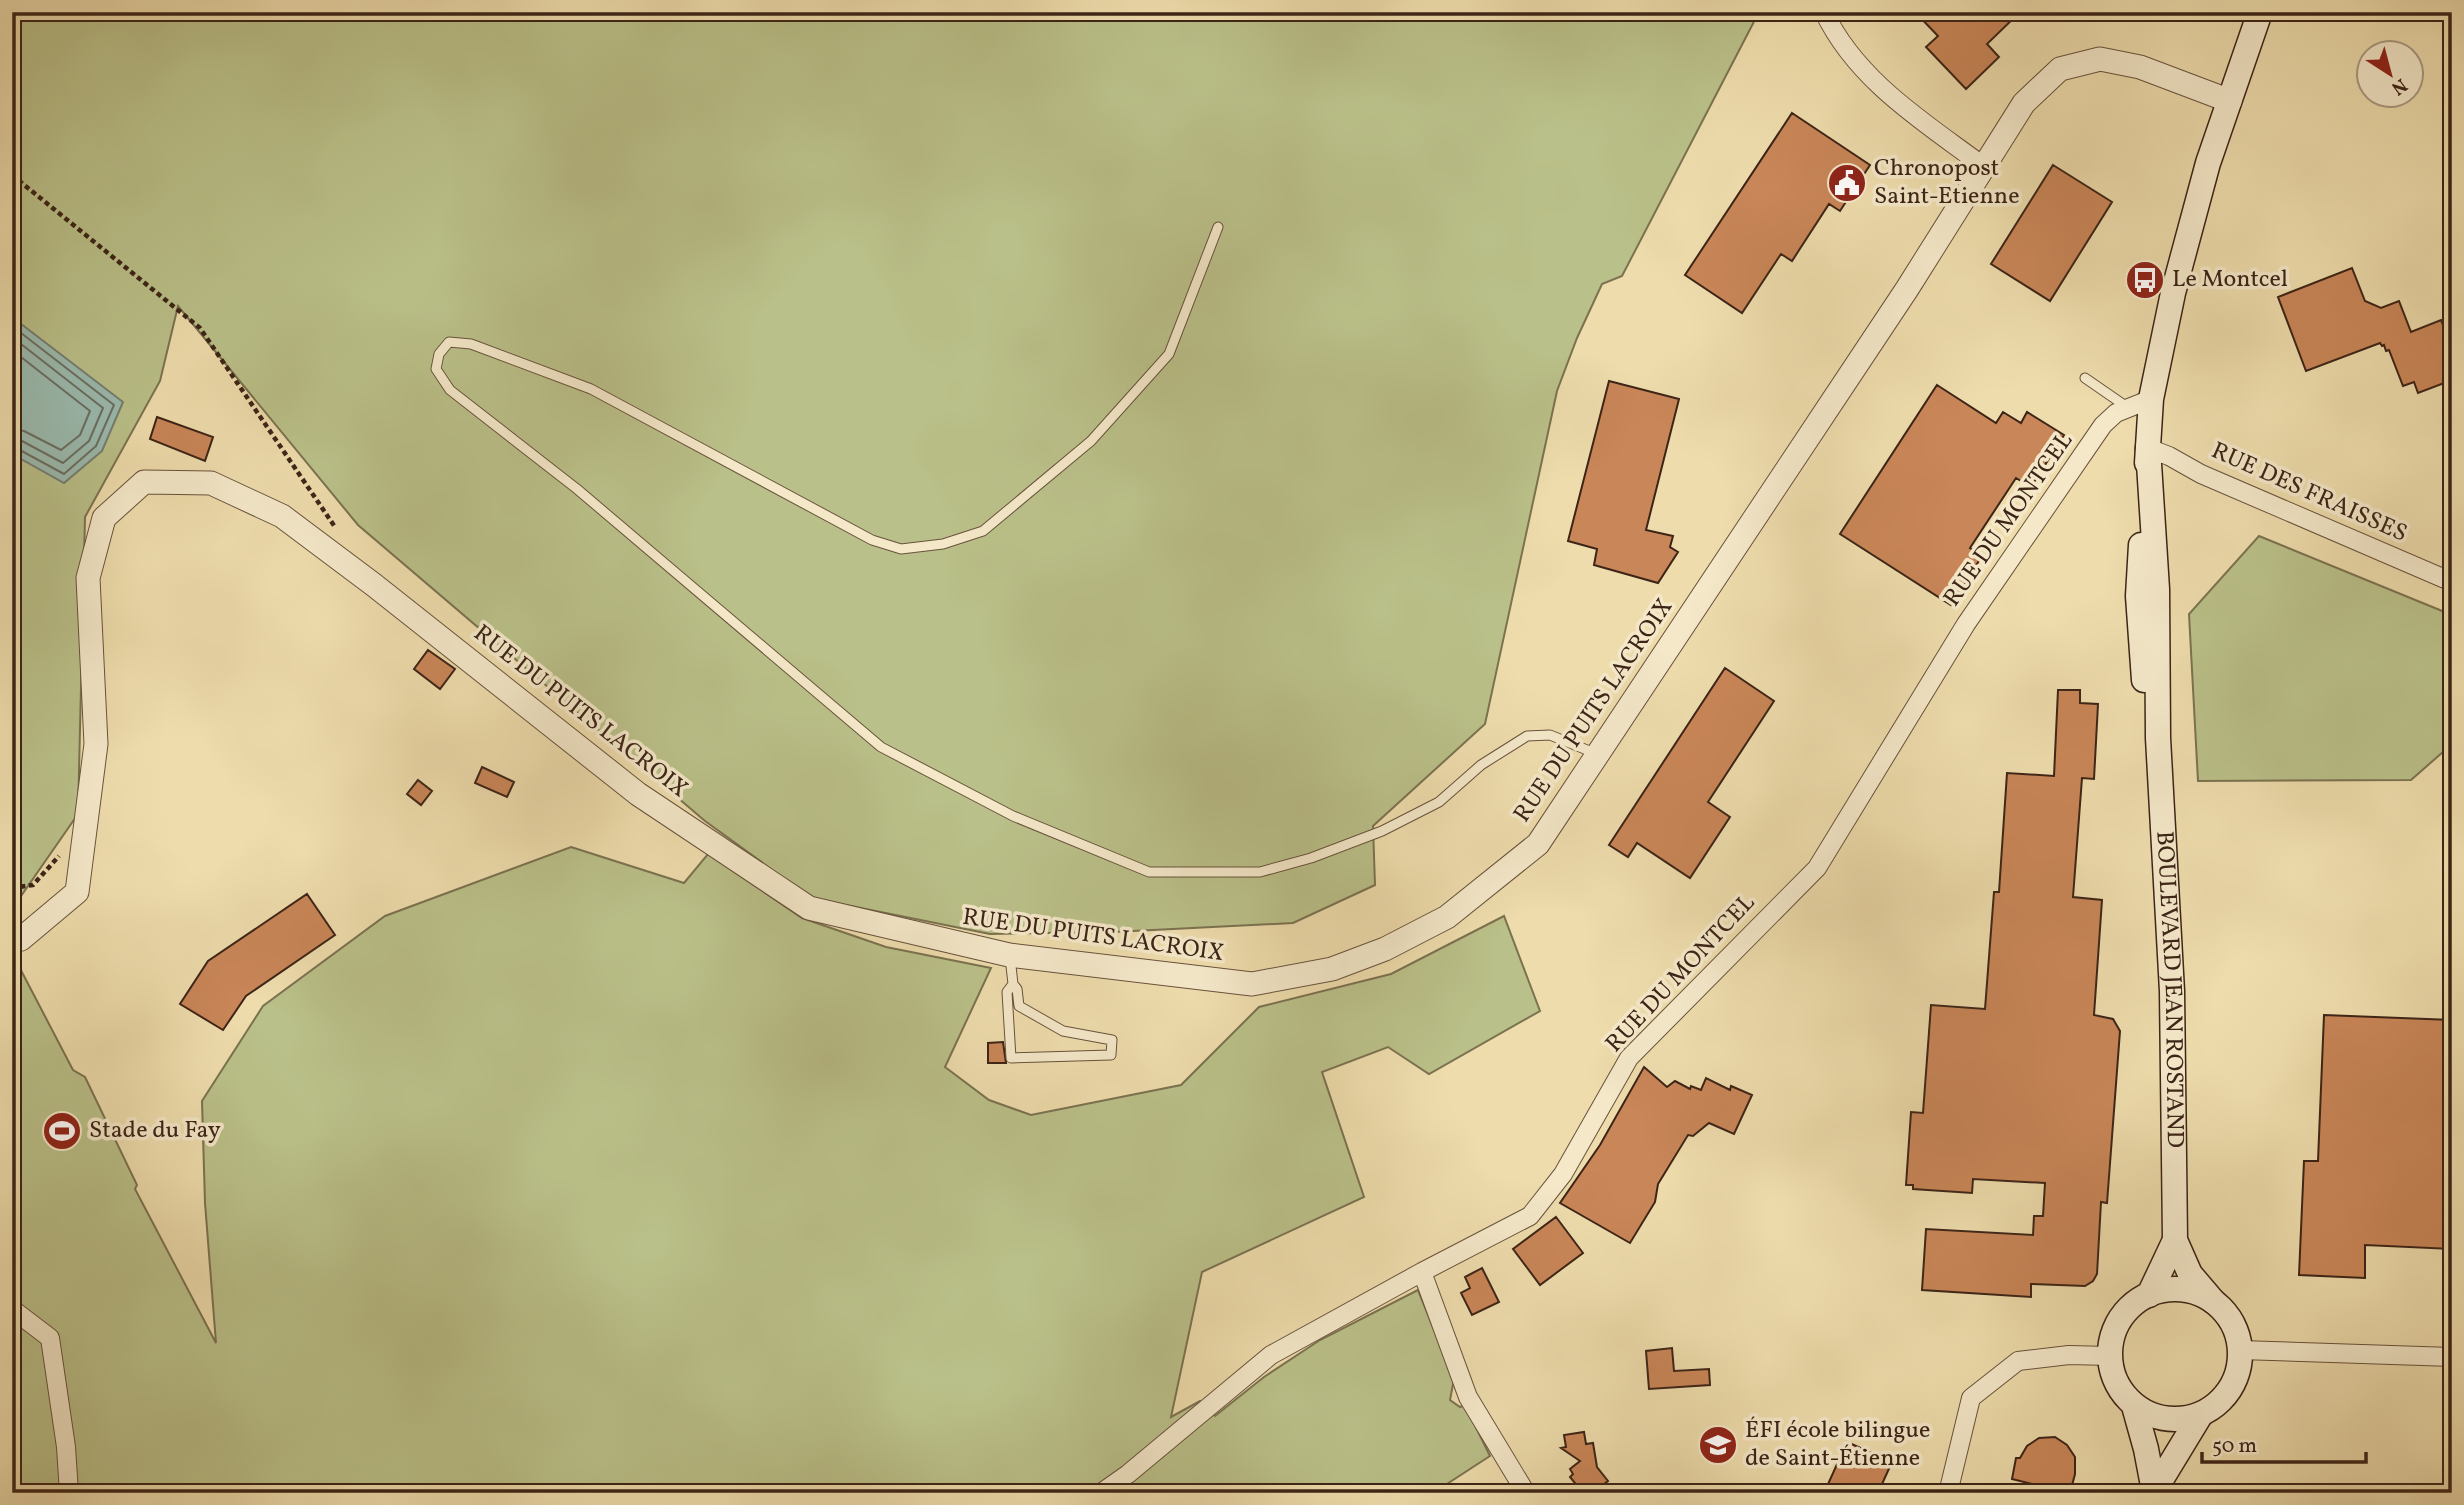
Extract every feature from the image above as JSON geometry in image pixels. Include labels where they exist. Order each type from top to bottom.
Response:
[{"type":"main road","name":"BOULEVARD JEAN ROSTAND","points":[[2175,1240],[2172,991],[2158,738],[2157,589],[2148,448],[2151,400],[2173,293],[2208,163],[2260,12]]},
{"type":"main road","points":[[2149,1295],[2175,1240]]},
{"type":"main road","points":[[2175,1240],[2190,1274],[2226,1315],[2236,1331],[2240,1350],[2238,1370],[2230,1388],[2217,1403],[2201,1414],[2184,1419],[2166,1419],[2134,1406],[2121,1392],[2113,1375],[2110,1356],[2112,1337],[2120,1320],[2132,1305],[2164,1290],[2181,1290],[2213,1301]]},
{"type":"main road","points":[[2134,1406],[2154,1492]]},
{"type":"main road","points":[[2154,1492],[2201,1414]]},
{"type":"street","points":[[1824,12],[1850,54],[1878,86],[1983,166]]},
{"type":"street","name":"RUE DU PUITS LACROIX","points":[[12,942],[21,939],[77,892],[96,744],[88,578],[104,518],[144,482],[211,483],[282,516],[374,585],[638,794],[809,908],[1009,955],[1252,984],[1332,969],[1385,949],[1447,917],[1538,844],[1907,289],[2024,103],[2060,69],[2100,59],[2140,67],[2230,101]]},
{"type":"street","name":"RUE DU MONTCEL","points":[[1101,1493],[1128,1475],[1270,1355],[1530,1216],[1563,1174],[1629,1058],[1817,868],[1966,624],[2104,425],[2116,413],[2151,400]]},
{"type":"street","name":"RUE DES FRAISSES","points":[[2148,448],[2201,474],[2452,582]]},
{"type":"street","points":[[1422,1272],[1468,1397],[1526,1493]]},
{"type":"street","points":[[12,1309],[50,1338],[66,1447],[69,1493]]},
{"type":"street","points":[[2240,1350],[2452,1357]]},
{"type":"street","points":[[1948,1493],[1971,1398],[2018,1361],[2070,1355],[2110,1356]]},
{"type":"lane","points":[[1218,227],[1169,354],[1091,441],[983,531],[943,544],[901,549],[872,540],[591,389],[471,344],[449,342],[439,354],[436,369],[450,390],[577,489],[881,747],[1013,817],[1149,872],[1260,872],[1311,858],[1382,831],[1439,802],[1481,765],[1527,736],[1550,736],[1598,755]]},
{"type":"lane","points":[[2085,379],[2127,408]]},
{"type":"lane","points":[[1009,955],[1019,1006],[1063,1031],[1112,1040],[1111,1055],[1011,1058],[1007,992],[1013,984]]},
{"type":"path","points":[[12,176],[200,328],[336,529]]},
{"type":"path","points":[[12,888],[33,885],[85,827]]},
{"type":"green space","points":[[12,12],[1759,12],[1622,276],[1602,284],[1577,338],[1557,391],[1485,724],[1373,826],[1375,885],[1293,923],[1113,932],[990,934],[811,898],[705,821],[358,525],[178,306],[160,381],[85,517],[78,814],[12,909]]},
{"type":"green space","points":[[2259,536],[2452,615],[2452,744],[2411,780],[2198,781],[2189,614]]},
{"type":"green space","points":[[571,847],[684,883],[708,854],[802,918],[886,947],[991,968],[945,1067],[989,1100],[1031,1115],[1181,1085],[1259,1007],[1391,974],[1504,916],[1540,1011],[1429,1074],[1388,1047],[1322,1072],[1364,1197],[1202,1272],[1171,1417],[1200,1401],[1215,1416],[1264,1377],[1320,1340],[1418,1290],[1454,1379],[1450,1400],[1460,1407],[1465,1405],[1490,1456],[1433,1493],[12,1493],[12,953],[73,1070],[85,1077],[137,1185],[135,1189],[216,1343],[205,1203],[202,1101],[263,1006],[385,916]]},
{"type":"water","points":[[12,317],[123,402],[102,451],[64,483],[12,454]]},
{"type":"building","points":[[1915,12],[2020,12],[1987,44],[1999,57],[1966,89],[1926,47],[1938,36]]},
{"type":"building","points":[[1792,113],[1870,165],[1840,211],[1829,204],[1792,261],[1781,254],[1742,313],[1685,275]]},
{"type":"building","points":[[2053,165],[2112,202],[2050,301],[1991,264]]},
{"type":"building","points":[[2352,268],[2365,301],[2381,308],[2399,301],[2411,332],[2441,320],[2452,347],[2452,380],[2418,393],[2414,382],[2403,386],[2389,350],[2386,351],[2380,343],[2306,371],[2278,297]]},
{"type":"building","points":[[1609,381],[1679,399],[1646,530],[1673,536],[1670,547],[1678,552],[1658,583],[1594,565],[1597,549],[1568,541]]},
{"type":"building","points":[[1937,385],[1996,423],[2003,412],[2021,423],[2027,412],[2064,435],[2031,487],[2016,478],[1970,548],[1982,556],[1951,605],[1840,534]]},
{"type":"building","points":[[157,417],[213,437],[205,461],[150,439]]},
{"type":"building","points":[[428,650],[455,669],[440,689],[414,669]]},
{"type":"building","points":[[1725,668],[1774,701],[1708,802],[1730,817],[1690,878],[1637,843],[1628,857],[1609,845]]},
{"type":"building","points":[[2058,690],[2080,690],[2080,703],[2098,704],[2094,779],[2082,778],[2073,897],[2102,900],[2094,1015],[2113,1019],[2120,1031],[2107,1203],[2101,1202],[2097,1274],[2093,1281],[2085,1286],[2031,1284],[2031,1297],[1922,1290],[1926,1229],[2033,1235],[2034,1216],[2043,1216],[2045,1183],[1973,1179],[1972,1193],[1913,1189],[1913,1185],[1906,1185],[1911,1112],[1923,1113],[1931,1005],[1985,1009],[1994,892],[1999,892],[2007,773],[2054,776]]},
{"type":"building","points":[[482,767],[514,782],[507,797],[475,783]]},
{"type":"building","points":[[418,780],[432,791],[421,805],[407,794]]},
{"type":"building","points":[[307,894],[335,935],[246,996],[223,1030],[180,1004],[208,961]]},
{"type":"building","points":[[2324,1015],[2452,1020],[2452,1249],[2365,1245],[2365,1278],[2299,1275],[2304,1161],[2318,1161]]},
{"type":"building","points":[[1003,1042],[1006,1063],[988,1063],[988,1043]]},
{"type":"building","points":[[1644,1067],[1667,1087],[1675,1081],[1690,1089],[1691,1086],[1701,1090],[1706,1078],[1730,1090],[1731,1086],[1752,1095],[1734,1134],[1709,1123],[1693,1136],[1688,1135],[1658,1184],[1655,1202],[1630,1243],[1560,1203],[1600,1145]]},
{"type":"building","points":[[1556,1217],[1583,1253],[1540,1285],[1513,1249]]},
{"type":"building","points":[[1482,1268],[1499,1302],[1472,1315],[1461,1293],[1470,1288],[1465,1277]]},
{"type":"building","points":[[1672,1348],[1674,1371],[1709,1369],[1710,1385],[1649,1389],[1646,1351]]},
{"type":"building","points":[[1584,1432],[1586,1444],[1593,1443],[1597,1467],[1608,1481],[1592,1493],[1583,1493],[1570,1477],[1573,1474],[1570,1469],[1580,1461],[1561,1448],[1566,1447],[1564,1435]]},
{"type":"building","points":[[2055,1437],[2067,1445],[2075,1457],[2075,1474],[2070,1493],[2030,1493],[2032,1484],[2012,1479],[2016,1458],[2020,1458],[2027,1446],[2039,1438]]},
{"type":"building","points":[[1847,1442],[1892,1462],[1878,1493],[1824,1493]]},
{"type":"place","name":"Chronopost Saint-Etienne","points":[[1847,183]]},
{"type":"place","name":"Le Montcel","points":[[2145,280]]},
{"type":"place","name":"Stade du Fay","points":[[62,1131]]},
{"type":"place","name":"ÉFI école bilingue de Saint-Étienne","points":[[1718,1445]]}]
